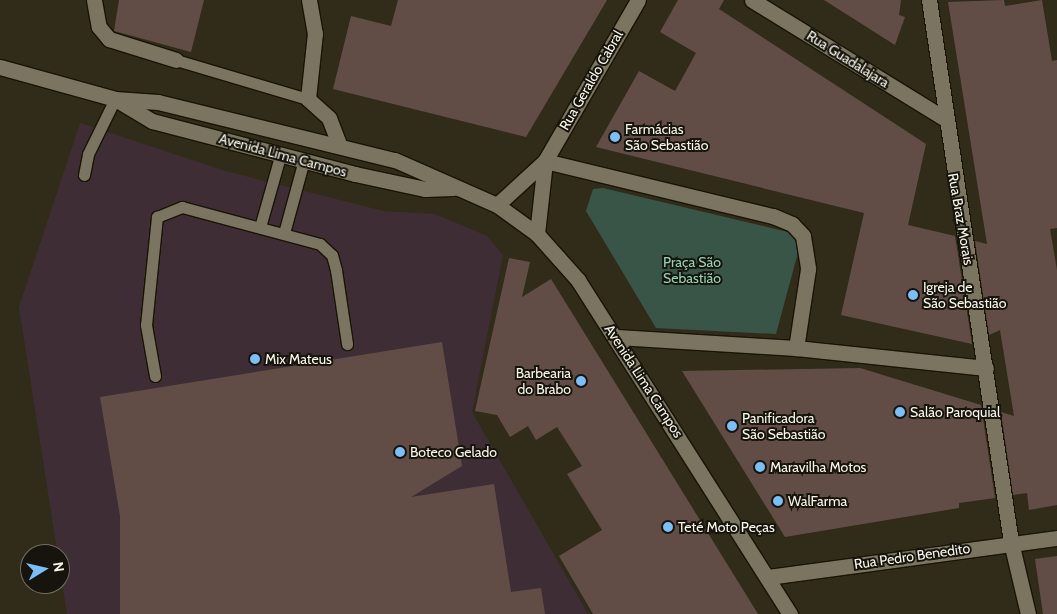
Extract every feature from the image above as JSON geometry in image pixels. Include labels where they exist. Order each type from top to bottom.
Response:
[{"type":"street","points":[[94,0],[99,27],[109,39],[176,60]]},
{"type":"street","points":[[309,0],[315,33],[308,99],[329,118],[340,146]]},
{"type":"street","name":"Rua Geraldo Cabral","points":[[497,206],[545,161],[638,0]]},
{"type":"street","name":"Rua Guadalajara","points":[[752,0],[944,118]]},
{"type":"street","name":"Rua Braz Morais","points":[[929,0],[944,118],[986,368],[1011,542],[1028,614]]},
{"type":"street","name":"Avenida Lima Campos","points":[[0,67],[115,99],[158,102],[395,160],[497,206],[537,234],[578,280],[617,337],[790,614]]},
{"type":"street","name":"Avenida Lima Campos","points":[[115,99],[152,121],[425,189],[457,188]]},
{"type":"street","points":[[281,153],[289,142],[302,137]]},
{"type":"street","points":[[545,161],[773,216],[792,224],[803,236],[808,269],[796,348]]},
{"type":"street","name":"Rua Geraldo Cabral","points":[[537,234],[545,161]]},
{"type":"street","points":[[617,337],[796,348],[986,368]]},
{"type":"street","name":"Rua Pedro Benedito","points":[[768,577],[1011,542],[1057,538]]},
{"type":"lane","points":[[176,60],[308,99]]},
{"type":"lane","points":[[84,176],[88,154],[115,99]]},
{"type":"lane","points":[[260,227],[281,153]]},
{"type":"lane","points":[[284,233],[304,160]]},
{"type":"lane","points":[[155,376],[146,326],[157,217],[182,207],[320,244],[332,255],[347,344]]},
{"type":"shaded area","name":"Mix Mateus","points":[[80,123],[222,170],[383,211],[435,214],[487,236],[503,255],[472,412],[588,614],[67,614],[64,594],[70,594],[70,544],[56,544],[19,307]]},
{"type":"green space","name":"Praça São Sebastião","points":[[603,188],[788,232],[800,245],[776,334],[656,328],[586,211],[593,189]]},
{"type":"building","points":[[119,0],[204,0],[191,52],[114,31]]},
{"type":"building","points":[[398,0],[607,0],[526,137],[333,89],[351,16],[391,26]]},
{"type":"building","points":[[678,0],[724,0],[719,9],[926,144],[908,225],[955,236],[972,344],[841,315],[864,213],[596,147],[639,71],[675,91],[696,53],[660,32]]},
{"type":"building","points":[[824,0],[901,0],[899,15],[905,17],[895,45]]},
{"type":"building","points":[[1004,0],[1005,6],[1042,0],[1052,61],[1057,60],[1057,228],[1050,229],[1057,270],[1057,505],[1029,510],[1027,493],[1013,495],[1001,412],[1014,416],[1000,330],[989,335],[975,241],[987,244],[948,2]]},
{"type":"building","points":[[509,258],[530,262],[522,297],[551,279],[758,614],[593,614],[559,556],[602,530],[567,474],[582,466],[557,427],[536,440],[528,426],[510,437],[497,415],[475,411]]},
{"type":"building","points":[[442,342],[462,466],[411,497],[494,484],[511,592],[541,588],[545,614],[120,614],[120,516],[100,397]]},
{"type":"building","points":[[860,368],[981,405],[995,498],[959,503],[959,508],[785,537],[682,371]]},
{"type":"building","points":[[1057,556],[1057,614],[1043,614],[1035,559]]},
{"type":"place","name":"Farmácias São Sebastião","points":[[615,137]]},
{"type":"place","name":"Igreja de São Sebastião","points":[[913,295]]},
{"type":"place","name":"Mix Mateus","points":[[255,359]]},
{"type":"place","name":"Barbearia do Brabo","points":[[581,381]]},
{"type":"place","name":"Salão Paroquial","points":[[900,412]]},
{"type":"place","name":"Panificadora São Sebastião","points":[[732,426]]},
{"type":"place","name":"Boteco Gelado","points":[[400,452]]},
{"type":"place","name":"Maravilha Motos","points":[[760,467]]},
{"type":"place","name":"WalFarma","points":[[778,501]]},
{"type":"place","name":"Teté Moto Peças","points":[[668,527]]}]
